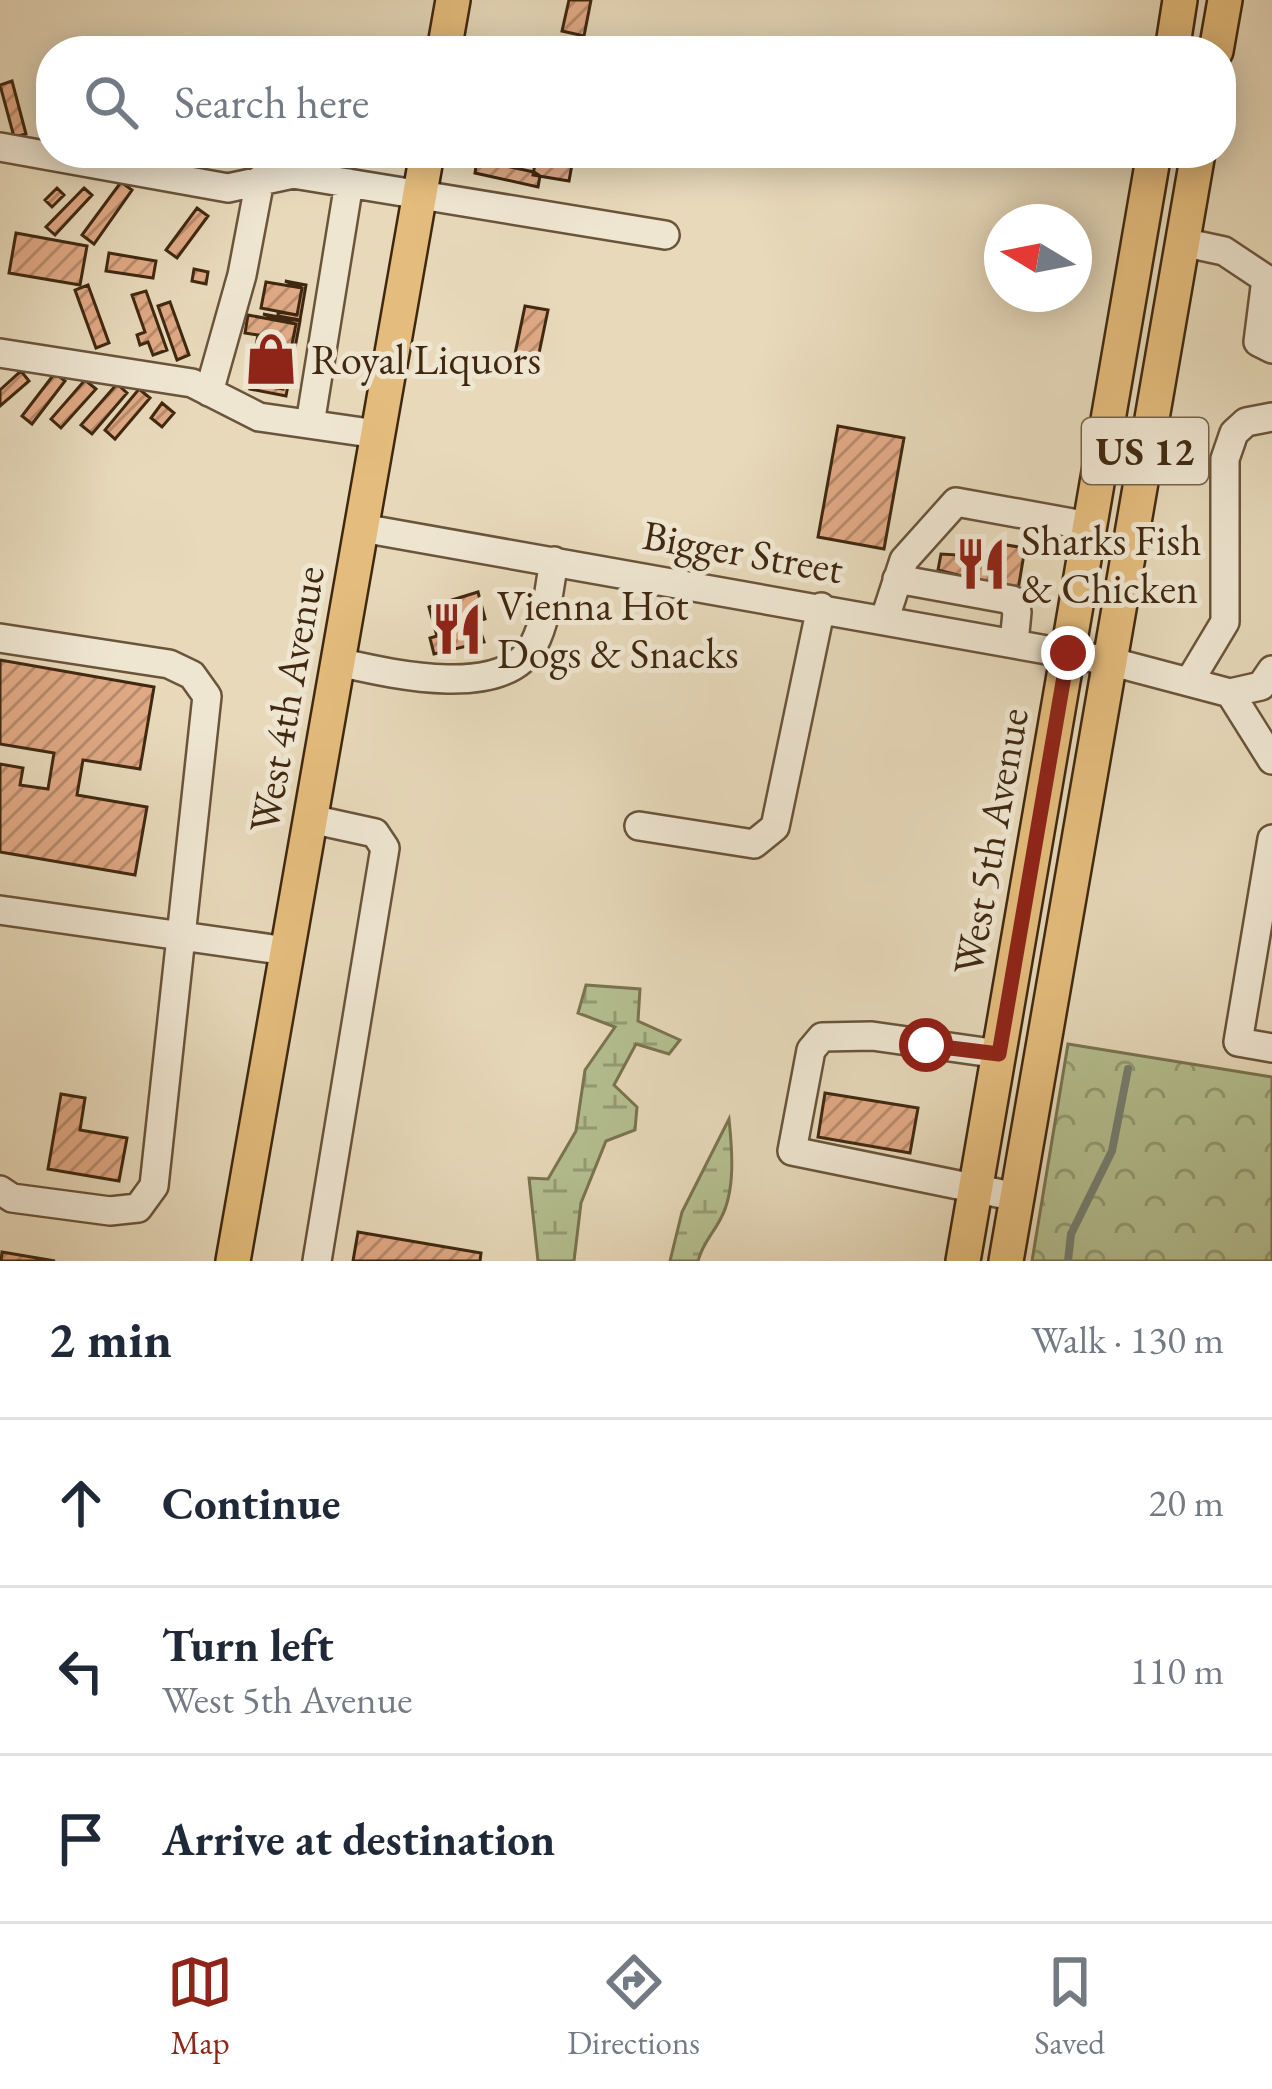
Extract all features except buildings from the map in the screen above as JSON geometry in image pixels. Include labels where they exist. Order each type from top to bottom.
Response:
[{"type":"main road","points":[[447,36],[453,0]]},
{"type":"main road","points":[[1174,36],[1180,0]]},
{"type":"main road","points":[[1219,36],[1225,0]]},
{"type":"main road","name":"West 4th Avenue","points":[[233,1261],[424,168]]},
{"type":"main road","name":"West 5th Avenue","points":[[964,1261],[1151,168]]},
{"type":"main road","name":"West 5th Avenue","points":[[1006,1261],[1195,168]]},
{"type":"main road","points":[[1139,236],[1182,242]]},
{"type":"street","points":[[0,147],[36,153]]},
{"type":"street","points":[[117,168],[229,188],[293,174],[665,235]]},
{"type":"street","points":[[208,392],[242,275],[260,180]]},
{"type":"street","points":[[310,424],[349,183]]},
{"type":"street","points":[[1182,242],[1224,250],[1269,279],[1257,330],[1258,342],[1272,349]]},
{"type":"street","points":[[0,353],[193,383],[259,417],[377,434]]},
{"type":"street","points":[[1189,682],[1226,622],[1228,447],[1246,422],[1272,417]]},
{"type":"street","points":[[885,618],[915,544],[956,502],[1089,526]]},
{"type":"street","name":"Bigger Street","points":[[362,528],[885,618],[1109,661],[1230,693]]},
{"type":"street","points":[[338,662],[428,678],[491,675],[518,664],[533,647],[554,561]]},
{"type":"street","points":[[897,579],[1012,600],[1017,612],[1014,643]]},
{"type":"street","points":[[639,826],[754,844],[775,827],[821,607]]},
{"type":"street","points":[[0,638],[169,664],[192,675],[207,696],[154,1186],[138,1208],[110,1211],[12,1198],[0,1190]]},
{"type":"street","points":[[1272,670],[1261,686],[1230,693],[1272,760]]},
{"type":"street","points":[[310,819],[375,833],[385,848],[317,1261]]},
{"type":"street","points":[[1272,839],[1238,1042],[1272,1048]]},
{"type":"street","points":[[0,910],[287,951]]},
{"type":"street","points":[[999,1054],[872,1036],[822,1037],[811,1050],[792,1151],[1017,1196]]},
{"type":"green space","points":[[586,985],[640,989],[638,1021],[680,1040],[669,1054],[636,1044],[614,1085],[637,1107],[635,1130],[606,1141],[581,1203],[574,1261],[538,1261],[529,1178],[548,1179],[576,1131],[585,1070],[615,1027],[578,1013]]},
{"type":"green space","points":[[1068,1044],[1272,1077],[1272,1261],[1032,1261]]},
{"type":"green space","points":[[729,1119],[732,1169],[726,1207],[698,1261],[670,1261],[682,1212]]},
{"type":"waterway","points":[[1068,1261],[1071,1234],[1112,1151],[1128,1069]]},
{"type":"place","name":"Royal Liquors","points":[[271,359]]},
{"type":"place","name":"Sharks Fish & Chicken","points":[[981,564]]},
{"type":"place","name":"Vienna Hot Dogs & Snacks","points":[[457,629]]},
{"type":"route","points":[[926,1045],[999,1054],[1068,653]]}]
